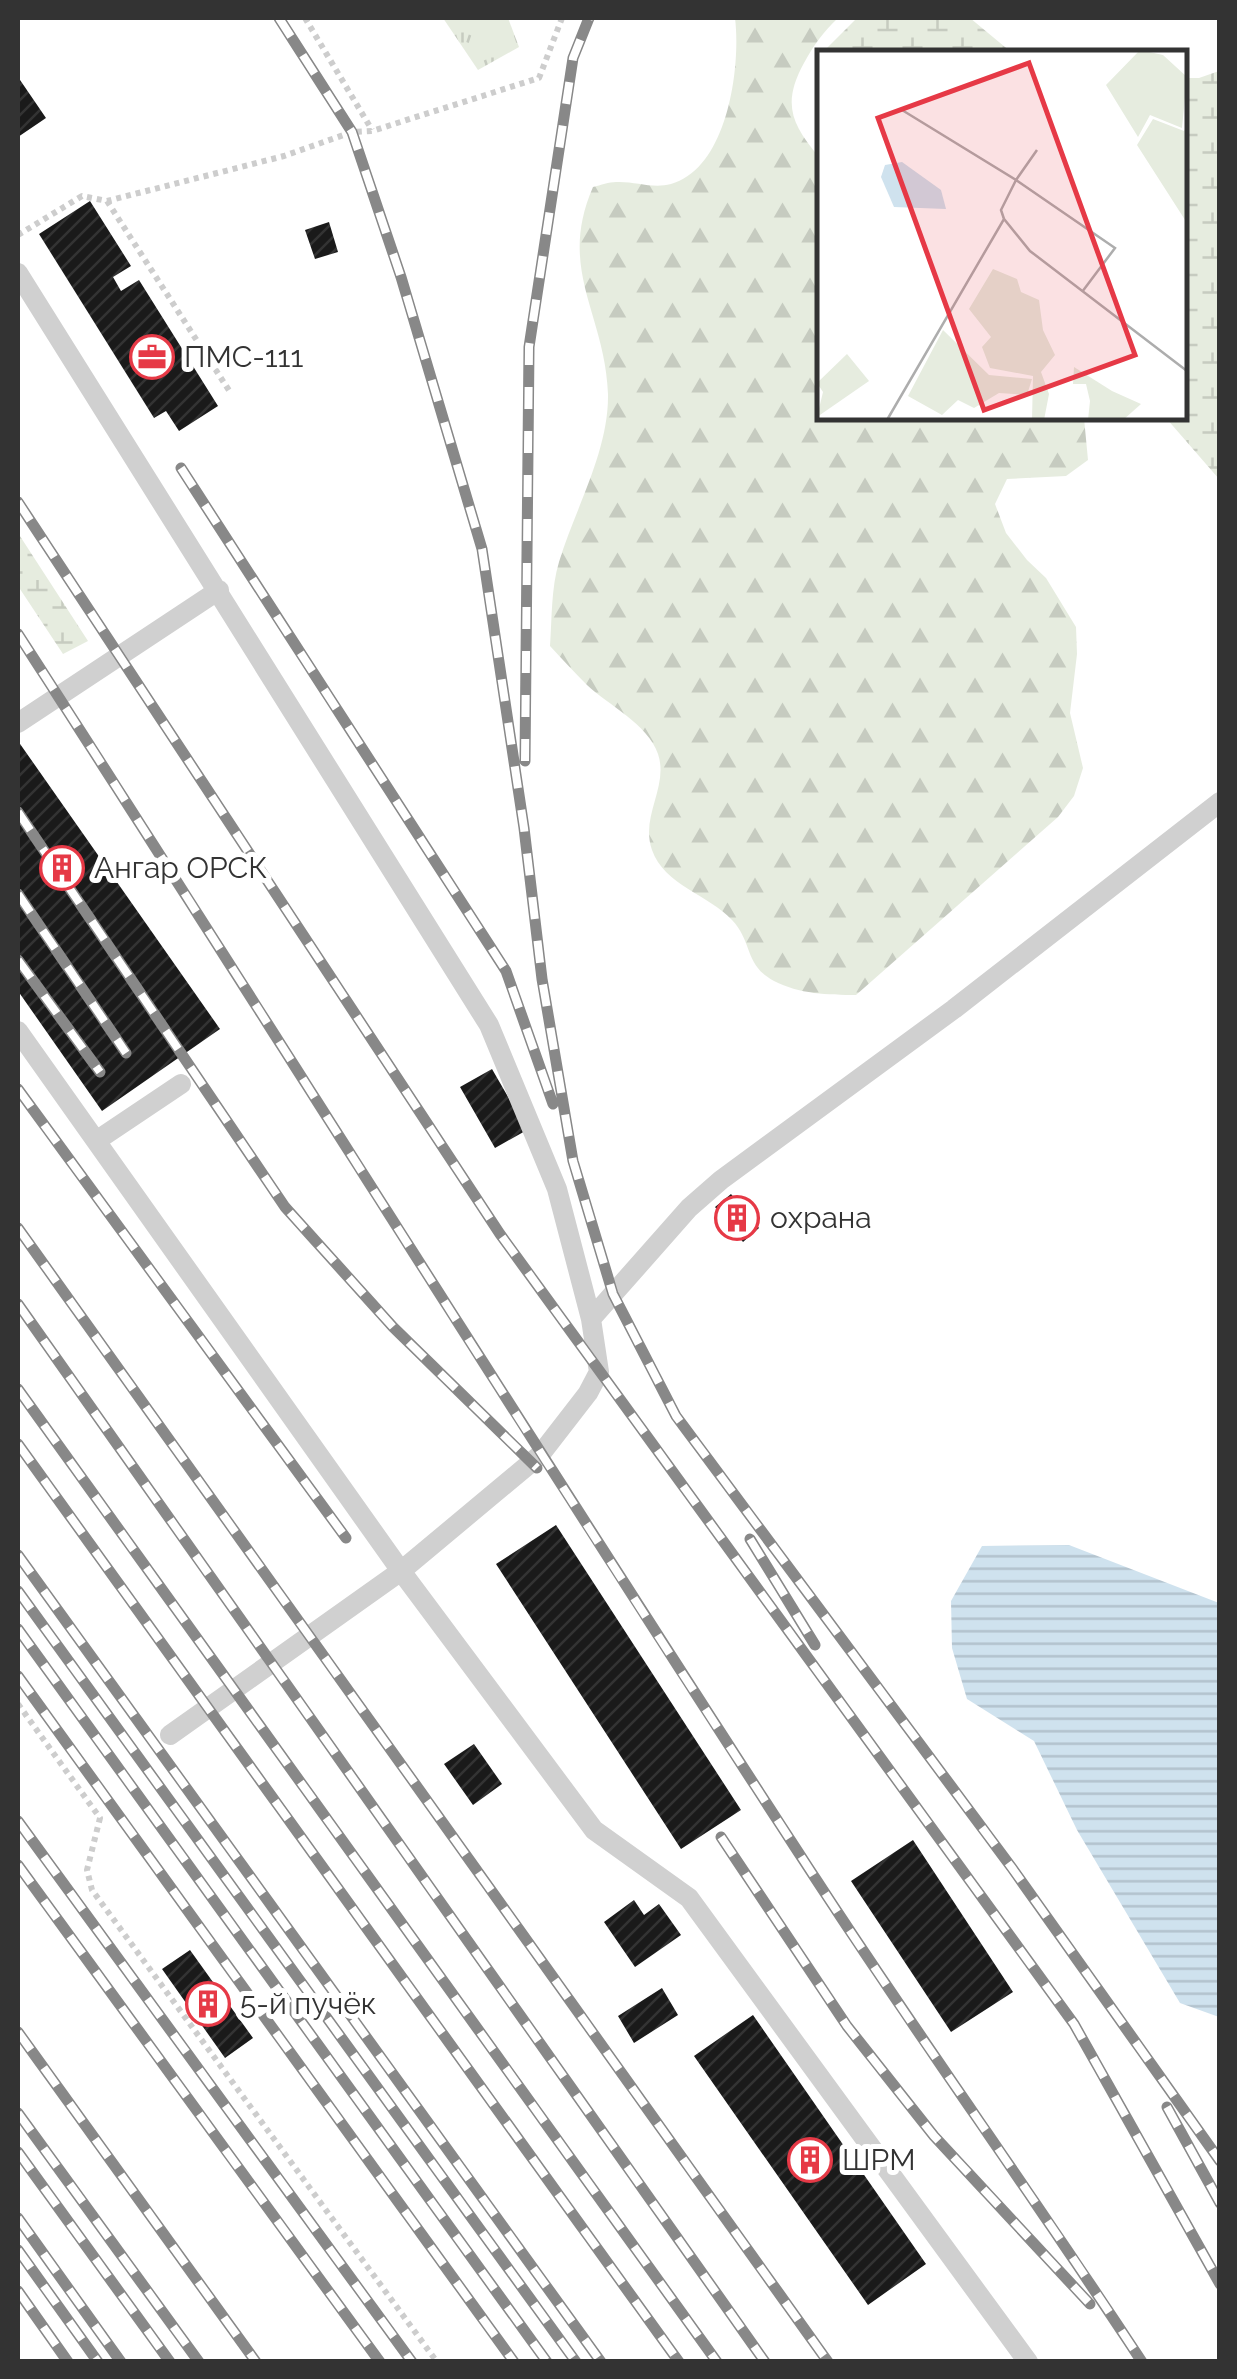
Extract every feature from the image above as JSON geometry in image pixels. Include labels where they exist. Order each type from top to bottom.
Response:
[{"type":"lane","points":[[18,273],[489,1025],[557,1188],[592,1319],[599,1372],[588,1393],[540,1455],[401,1571],[170,1735]]},
{"type":"lane","points":[[18,723],[218,590]]},
{"type":"lane","points":[[592,1319],[688,1208],[721,1180],[954,1009],[1220,802]]},
{"type":"lane","points":[[18,1031],[401,1571],[594,1830],[689,1898],[1028,2362]]},
{"type":"lane","points":[[96,1141],[180,1084]]},
{"type":"path","points":[[305,18],[372,131]]},
{"type":"path","points":[[18,234],[82,196],[107,201],[284,156],[352,132],[372,131],[539,78],[562,18]]},
{"type":"path","points":[[107,201],[230,392]]},
{"type":"path","points":[[18,1704],[100,1818],[87,1870],[92,1890],[437,2362]]},
{"type":"green space","points":[[443,18],[508,18],[519,47],[478,70]]},
{"type":"green space","points":[[735,18],[838,18],[804,63],[792,102],[796,123],[817,154],[817,420],[1084,420],[1088,460],[1066,476],[1007,479],[995,504],[1006,533],[1046,578],[1076,627],[1070,713],[1083,768],[1074,796],[1058,817],[856,995],[804,991],[764,975],[732,920],[666,872],[649,837],[660,778],[653,743],[637,724],[587,685],[550,646],[556,572],[597,458],[607,415],[605,365],[581,268],[583,216],[593,187],[616,182],[671,184],[690,174],[706,158],[727,113]]},
{"type":"green space","points":[[857,18],[970,18],[1009,50],[825,50]]},
{"type":"green space","points":[[1220,71],[1219,479],[1168,420],[1187,420],[1187,78]]},
{"type":"green space","points":[[18,533],[88,641],[63,654],[18,586]]},
{"type":"water","points":[[1069,1545],[1219,1603],[1219,2017],[1180,2003],[1077,1830],[1034,1741],[967,1699],[952,1648],[951,1601],[982,1546]]},
{"type":"building","points":[[18,77],[46,118],[18,137]]},
{"type":"building","name":"ПМС-111","points":[[90,201],[131,266],[113,277],[121,291],[139,280],[218,406],[179,431],[166,411],[154,418],[39,234]]},
{"type":"building","points":[[329,222],[338,252],[315,259],[305,230]]},
{"type":"building","name":"Ангар ОРСК","points":[[18,741],[220,1029],[102,1111],[18,991]]},
{"type":"building","points":[[492,1069],[527,1130],[495,1148],[460,1087]]},
{"type":"building","name":"охрана","points":[[731,1194],[759,1228],[743,1242],[715,1207]]},
{"type":"building","points":[[556,1525],[741,1810],[681,1849],[496,1564]]},
{"type":"building","points":[[474,1744],[502,1784],[473,1805],[444,1764]]},
{"type":"building","points":[[913,1840],[1013,1992],[951,2032],[851,1881]]},
{"type":"building","points":[[634,1900],[644,1915],[659,1904],[681,1935],[635,1967],[604,1922]]},
{"type":"building","name":"5-й пучёк","points":[[190,1950],[253,2038],[225,2058],[162,1969]]},
{"type":"building","points":[[662,1988],[678,2015],[634,2043],[618,2016]]},
{"type":"building","name":"ШРМ","points":[[753,2015],[926,2264],[868,2305],[694,2056]]},
{"type":"railway","points":[[279,18],[352,132],[401,277],[482,549],[524,828],[542,979],[573,1161],[613,1294],[676,1416],[1012,1868],[1220,2161]]},
{"type":"railway","points":[[525,761],[529,347],[573,58],[589,18]]},
{"type":"railway","points":[[181,468],[506,971],[553,1104]]},
{"type":"railway","points":[[18,502],[500,1234],[1074,2024],[1220,2284]]},
{"type":"railway","points":[[18,634],[823,1890],[1142,2362]]},
{"type":"railway","points":[[18,812],[285,1207],[393,1327],[537,1468]]},
{"type":"railway","points":[[18,894],[126,1053]]},
{"type":"railway","points":[[18,960],[100,1072]]},
{"type":"railway","points":[[18,1089],[346,1538]]},
{"type":"railway","points":[[18,1228],[828,2362]]},
{"type":"railway","points":[[18,1304],[765,2362]]},
{"type":"railway","points":[[18,1389],[717,2362]]},
{"type":"railway","points":[[18,1444],[679,2362]]},
{"type":"railway","points":[[750,1539],[815,1645]]},
{"type":"railway","points":[[18,1555],[601,2362]]},
{"type":"railway","points":[[18,1591],[576,2362]]},
{"type":"railway","points":[[18,1629],[547,2362]]},
{"type":"railway","points":[[18,1676],[514,2362]]},
{"type":"railway","points":[[18,1821],[412,2362]]},
{"type":"railway","points":[[721,1837],[847,2026],[934,2136],[1090,2304]]},
{"type":"railway","points":[[18,1865],[380,2362]]},
{"type":"railway","points":[[18,2032],[256,2362]]},
{"type":"railway","points":[[1167,2107],[1220,2203]]},
{"type":"railway","points":[[18,2113],[199,2362]]},
{"type":"railway","points":[[18,2152],[170,2362]]},
{"type":"railway","points":[[18,2218],[121,2362]]},
{"type":"railway","points":[[18,2250],[98,2362]]},
{"type":"railway","points":[[18,2291],[68,2362]]},
{"type":"place","name":"ПМС-111","points":[[152,357]]},
{"type":"place","name":"Ангар ОРСК","points":[[62,868]]},
{"type":"place","name":"охрана","points":[[737,1218]]},
{"type":"place","name":"5-й пучёк","points":[[208,2004]]},
{"type":"place","name":"ШРМ","points":[[810,2160]]}]
